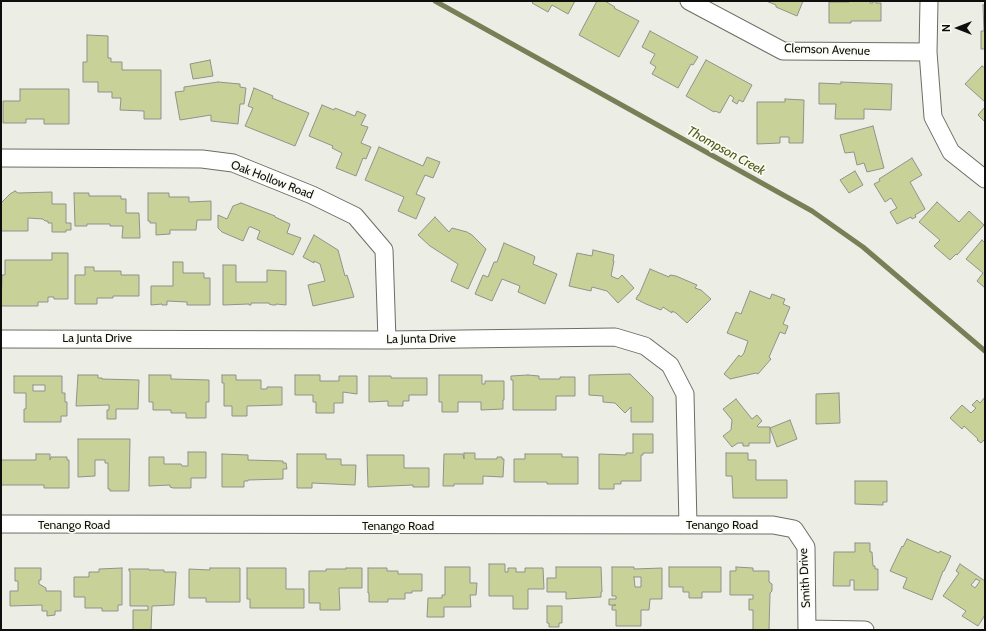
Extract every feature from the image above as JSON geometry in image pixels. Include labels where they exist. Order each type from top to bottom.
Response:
[{"type":"street","name":"Clemson Avenue","points":[[688,1],[783,51],[928,52]]},
{"type":"street","points":[[929,1],[928,52],[933,117],[951,152],[985,179]]},
{"type":"street","name":"Oak Hollow Road","points":[[1,158],[202,159],[233,163],[312,195],[355,216],[384,250],[387,340]]},
{"type":"street","name":"La Junta Drive","points":[[1,339],[387,340],[615,337],[645,346],[670,365],[685,394],[688,525]]},
{"type":"street","name":"Tenango Road","points":[[1,524],[773,525],[794,529]]},
{"type":"street","name":"Smith Drive","points":[[794,529],[806,547],[807,629]]},
{"type":"street","points":[[807,629],[865,630]]},
{"type":"building","points":[[534,1],[575,1],[568,14],[552,5],[548,12],[532,3]]},
{"type":"building","points":[[597,1],[605,1],[615,7],[614,8],[639,21],[619,57],[579,35]]},
{"type":"building","points":[[766,1],[803,1],[797,16]]},
{"type":"building","points":[[870,1],[870,3],[873,3],[873,1],[876,1],[876,3],[881,3],[881,21],[829,23],[829,2]]},
{"type":"building","points":[[983,5],[985,5],[985,49],[981,49],[981,31],[984,31]]},
{"type":"building","points":[[650,31],[698,57],[693,65],[691,64],[678,88],[652,74],[656,67],[650,63],[655,54],[642,47]]},
{"type":"building","points":[[87,35],[108,36],[108,58],[111,58],[111,62],[122,62],[122,70],[161,70],[161,119],[144,119],[144,111],[120,110],[121,98],[112,98],[112,92],[98,92],[98,82],[83,82],[83,62],[87,62]]},
{"type":"building","points":[[210,60],[213,76],[193,79],[190,64]]},
{"type":"building","points":[[706,60],[752,85],[743,102],[739,100],[737,104],[732,101],[734,98],[730,95],[720,113],[714,112],[686,96]]},
{"type":"building","points":[[982,66],[985,68],[985,102],[965,84]]},
{"type":"building","points":[[218,82],[240,84],[240,87],[246,88],[244,104],[240,104],[238,124],[211,121],[211,115],[180,120],[175,92],[184,91],[184,87]]},
{"type":"building","points":[[841,82],[892,84],[891,110],[864,109],[864,119],[835,119],[836,104],[819,104],[819,83],[841,84]]},
{"type":"building","points":[[254,88],[273,96],[272,98],[309,113],[295,146],[245,126],[253,108],[248,106]]},
{"type":"building","points":[[20,89],[69,89],[69,124],[44,124],[44,119],[26,119],[26,123],[3,123],[3,101],[20,101]]},
{"type":"building","points":[[785,99],[804,100],[803,143],[789,143],[789,137],[780,137],[780,143],[757,144],[757,102],[785,102]]},
{"type":"building","points":[[322,105],[334,110],[335,108],[355,116],[357,111],[366,115],[361,125],[368,127],[361,143],[371,147],[366,159],[363,158],[356,176],[336,168],[342,153],[332,148],[333,146],[309,136]]},
{"type":"building","points":[[985,107],[985,122],[978,115]]},
{"type":"building","points":[[873,126],[884,168],[867,172],[864,163],[857,165],[854,152],[845,153],[840,135]]},
{"type":"building","points":[[379,147],[423,166],[427,157],[440,162],[433,178],[425,175],[416,194],[425,198],[416,219],[398,211],[404,197],[365,180]]},
{"type":"building","points":[[912,158],[922,175],[910,182],[925,209],[915,215],[916,217],[912,219],[911,217],[897,224],[890,212],[897,208],[891,198],[885,202],[874,184],[880,181],[879,179]]},
{"type":"building","points":[[855,171],[863,185],[849,193],[840,180]]},
{"type":"building","points":[[15,191],[18,193],[52,192],[52,204],[66,204],[66,223],[71,223],[71,230],[66,230],[66,232],[52,232],[52,223],[48,223],[48,221],[43,219],[28,218],[28,231],[1,231],[1,203]]},
{"type":"building","points":[[74,193],[89,193],[89,196],[121,196],[121,199],[126,199],[126,213],[139,213],[140,238],[122,238],[123,226],[110,226],[110,224],[87,224],[87,226],[75,226]]},
{"type":"building","points":[[148,193],[169,193],[169,197],[189,197],[189,202],[211,201],[211,220],[197,220],[196,230],[170,230],[170,234],[156,235],[156,223],[150,223],[150,221],[148,221]]},
{"type":"building","points":[[937,202],[959,222],[969,211],[984,225],[957,255],[956,254],[950,260],[934,246],[940,240],[919,222]]},
{"type":"building","points":[[241,203],[275,216],[290,224],[287,233],[301,238],[293,255],[257,239],[260,231],[251,227],[249,227],[243,241],[222,232],[218,228],[218,215],[227,219],[233,206]]},
{"type":"building","points":[[435,217],[449,232],[452,228],[467,232],[486,249],[468,289],[451,281],[458,264],[430,246],[418,235]]},
{"type":"building","points":[[314,235],[338,250],[345,276],[347,275],[354,297],[313,306],[308,285],[325,281],[320,264],[314,261],[314,263],[303,257]]},
{"type":"building","points":[[982,240],[985,243],[985,288],[977,281],[983,273],[966,259]]},
{"type":"building","points":[[504,243],[534,256],[533,264],[557,274],[545,304],[518,292],[520,286],[502,279],[492,301],[475,294],[483,275],[488,277],[494,262],[497,262]]},
{"type":"building","points":[[593,250],[614,255],[611,276],[618,279],[622,275],[634,288],[618,303],[607,291],[592,287],[591,291],[569,286],[577,253],[592,256]]},
{"type":"building","points":[[52,253],[68,253],[68,299],[54,299],[54,297],[48,297],[48,302],[38,302],[38,306],[1,306],[2,275],[5,275],[5,260],[52,260]]},
{"type":"building","points":[[173,262],[183,262],[183,273],[204,273],[204,278],[210,278],[210,305],[187,305],[187,302],[167,301],[167,305],[151,305],[151,286],[173,286]]},
{"type":"building","points":[[223,265],[236,265],[236,282],[267,282],[267,270],[286,271],[286,305],[251,303],[251,305],[223,305]]},
{"type":"building","points":[[85,267],[94,267],[94,271],[121,271],[121,275],[139,275],[139,296],[113,296],[113,298],[97,298],[97,304],[75,304],[75,275],[85,275]]},
{"type":"building","points":[[650,269],[669,277],[670,275],[676,276],[697,285],[695,288],[701,290],[711,299],[687,323],[672,311],[672,313],[663,307],[661,310],[646,304],[636,299]]},
{"type":"building","points":[[750,291],[770,299],[772,294],[785,299],[783,304],[790,307],[783,324],[788,326],[785,334],[780,332],[769,357],[771,359],[758,374],[756,373],[730,379],[724,374],[739,355],[741,357],[744,353],[748,341],[727,333],[736,312],[741,314]]},
{"type":"building","points":[[630,374],[653,397],[653,422],[631,422],[631,407],[625,413],[615,403],[603,402],[603,396],[589,395],[589,375]]},
{"type":"building","points":[[78,375],[98,375],[98,378],[102,379],[139,380],[138,409],[116,409],[116,419],[107,419],[107,410],[109,410],[109,405],[76,406]]},
{"type":"building","points":[[149,375],[171,375],[171,379],[209,380],[209,402],[206,402],[206,418],[186,418],[186,413],[171,413],[171,410],[153,410],[153,402],[149,402]]},
{"type":"building","points":[[222,375],[236,375],[236,380],[261,380],[261,389],[267,389],[267,387],[282,387],[282,405],[247,406],[247,416],[232,416],[232,406],[224,406],[224,383],[222,383]]},
{"type":"building","points":[[295,375],[320,375],[320,381],[339,381],[339,376],[357,376],[357,394],[343,392],[343,403],[334,403],[334,413],[316,413],[316,402],[313,402],[313,395],[295,395]]},
{"type":"building","points":[[439,375],[482,375],[482,384],[485,384],[485,381],[504,381],[503,409],[481,410],[481,402],[458,402],[458,412],[442,412],[442,402],[439,402]]},
{"type":"building","points":[[14,376],[62,376],[62,393],[65,393],[65,402],[67,402],[67,416],[61,416],[61,422],[24,422],[26,393],[14,393]],"holes":[[[33,385],[45,385],[45,391],[33,391]]]},
{"type":"building","points":[[369,376],[391,376],[391,378],[427,378],[427,395],[409,395],[409,401],[403,401],[403,406],[388,406],[388,401],[369,402]]},
{"type":"building","points":[[511,376],[539,376],[539,379],[575,377],[575,396],[556,396],[556,410],[513,410],[513,380],[511,380]]},
{"type":"building","points":[[839,393],[840,423],[816,424],[816,394]]},
{"type":"building","points":[[985,397],[985,439],[981,443],[964,426],[962,429],[950,418],[962,405],[971,413],[976,408],[972,405],[977,400],[980,403]]},
{"type":"building","points":[[736,399],[752,419],[757,415],[762,421],[757,426],[758,427],[770,427],[770,443],[749,443],[749,446],[743,446],[743,443],[738,443],[732,447],[723,436],[731,430],[732,420],[723,409]]},
{"type":"building","points":[[790,420],[797,439],[777,447],[770,428]]},
{"type":"building","points":[[633,434],[653,434],[653,453],[643,453],[643,455],[641,455],[641,481],[621,481],[621,484],[614,484],[614,489],[599,489],[599,454],[626,455],[626,453],[633,453]]},
{"type":"building","points":[[78,439],[130,439],[129,491],[110,491],[110,489],[108,489],[108,463],[105,463],[105,460],[95,460],[95,476],[78,477]]},
{"type":"building","points":[[188,452],[206,452],[206,478],[191,478],[191,488],[173,488],[170,487],[170,485],[149,486],[149,457],[164,457],[164,464],[181,464],[182,466],[188,466]]},
{"type":"building","points":[[464,453],[475,453],[475,459],[497,459],[497,457],[502,457],[502,459],[504,459],[503,477],[483,476],[483,484],[454,484],[454,486],[443,486],[444,454],[463,454],[464,459]]},
{"type":"building","points":[[726,453],[748,453],[748,460],[756,460],[756,480],[787,480],[787,498],[733,498],[732,476],[726,476]]},
{"type":"building","points":[[36,454],[50,454],[50,460],[51,457],[67,457],[67,460],[69,460],[69,488],[44,488],[44,485],[1,485],[1,460],[36,460]]},
{"type":"building","points":[[222,454],[248,455],[248,460],[283,461],[283,463],[286,463],[287,469],[283,469],[283,479],[248,480],[244,481],[244,487],[222,487]]},
{"type":"building","points":[[297,454],[326,454],[326,459],[341,459],[341,465],[356,465],[355,485],[312,483],[312,488],[297,488]]},
{"type":"building","points":[[525,454],[562,454],[562,457],[578,457],[578,484],[514,482],[514,459],[525,459]]},
{"type":"building","points":[[367,455],[404,455],[404,468],[429,468],[429,487],[413,487],[413,485],[368,487]]},
{"type":"building","points":[[855,481],[887,481],[887,502],[883,502],[883,505],[855,504]]},
{"type":"building","points":[[907,539],[939,553],[940,551],[951,556],[943,571],[932,600],[903,588],[907,578],[890,571]]},
{"type":"building","points":[[855,543],[870,543],[873,566],[875,566],[875,569],[878,569],[878,590],[854,590],[854,580],[850,580],[850,586],[833,586],[834,552],[855,552]]},
{"type":"building","points":[[489,564],[505,564],[505,572],[508,572],[508,568],[516,568],[516,572],[525,572],[525,568],[543,568],[544,589],[528,589],[528,609],[513,609],[513,596],[489,596]]},
{"type":"building","points":[[960,564],[985,581],[985,615],[978,626],[962,616],[966,611],[943,596],[959,573],[956,571]],"holes":[[[976,579],[980,581],[975,588],[971,585]]]},
{"type":"building","points":[[445,567],[470,567],[470,583],[477,583],[476,595],[470,595],[471,607],[444,607],[444,617],[427,617],[428,598],[442,598],[442,595],[445,595]]},
{"type":"building","points":[[556,567],[601,567],[601,597],[566,599],[566,592],[547,592],[547,578],[556,578]]},
{"type":"building","points":[[612,567],[634,567],[634,569],[662,568],[662,599],[650,599],[649,610],[641,610],[641,626],[616,626],[616,610],[612,610],[612,606],[616,605],[609,605],[609,599],[616,599],[616,596],[612,596]],"holes":[[[634,577],[641,577],[641,587],[635,587]]]},
{"type":"building","points":[[669,567],[721,567],[721,592],[702,592],[702,598],[689,598],[689,592],[683,592],[683,587],[669,587]]},
{"type":"building","points":[[736,567],[753,568],[753,571],[769,571],[769,582],[772,584],[772,591],[770,593],[769,630],[753,630],[753,610],[749,610],[749,599],[753,599],[753,595],[730,595],[730,571],[736,571]]},
{"type":"building","points":[[15,568],[41,568],[41,580],[39,580],[39,584],[46,588],[46,591],[61,591],[61,611],[55,611],[55,615],[47,616],[47,611],[42,611],[42,605],[10,606],[10,591],[18,591],[18,581],[15,581]]},
{"type":"building","points":[[122,568],[122,605],[118,605],[118,611],[102,611],[102,608],[85,608],[85,597],[74,597],[74,577],[89,577],[89,572],[99,572],[99,569]]},
{"type":"building","points":[[210,568],[240,568],[240,602],[206,602],[206,598],[189,598],[189,569],[210,570]]},
{"type":"building","points":[[247,568],[286,568],[286,589],[304,589],[304,608],[250,608],[250,599],[247,599]]},
{"type":"building","points":[[362,568],[362,588],[339,588],[340,610],[320,610],[320,603],[309,603],[309,571],[326,571],[326,569]]},
{"type":"building","points":[[368,568],[387,568],[387,571],[398,571],[398,574],[422,574],[422,591],[405,593],[405,599],[388,599],[388,602],[369,602]]},
{"type":"building","points":[[129,569],[149,569],[164,570],[164,572],[176,572],[174,605],[152,606],[151,630],[133,630],[133,610],[148,610],[148,606],[130,606]]},
{"type":"building","points":[[547,606],[562,606],[562,623],[559,623],[559,627],[549,627],[549,623],[547,623]]},
{"type":"waterway","name":"Thompson Creek","points":[[435,1],[812,211],[863,247],[985,351]]}]
